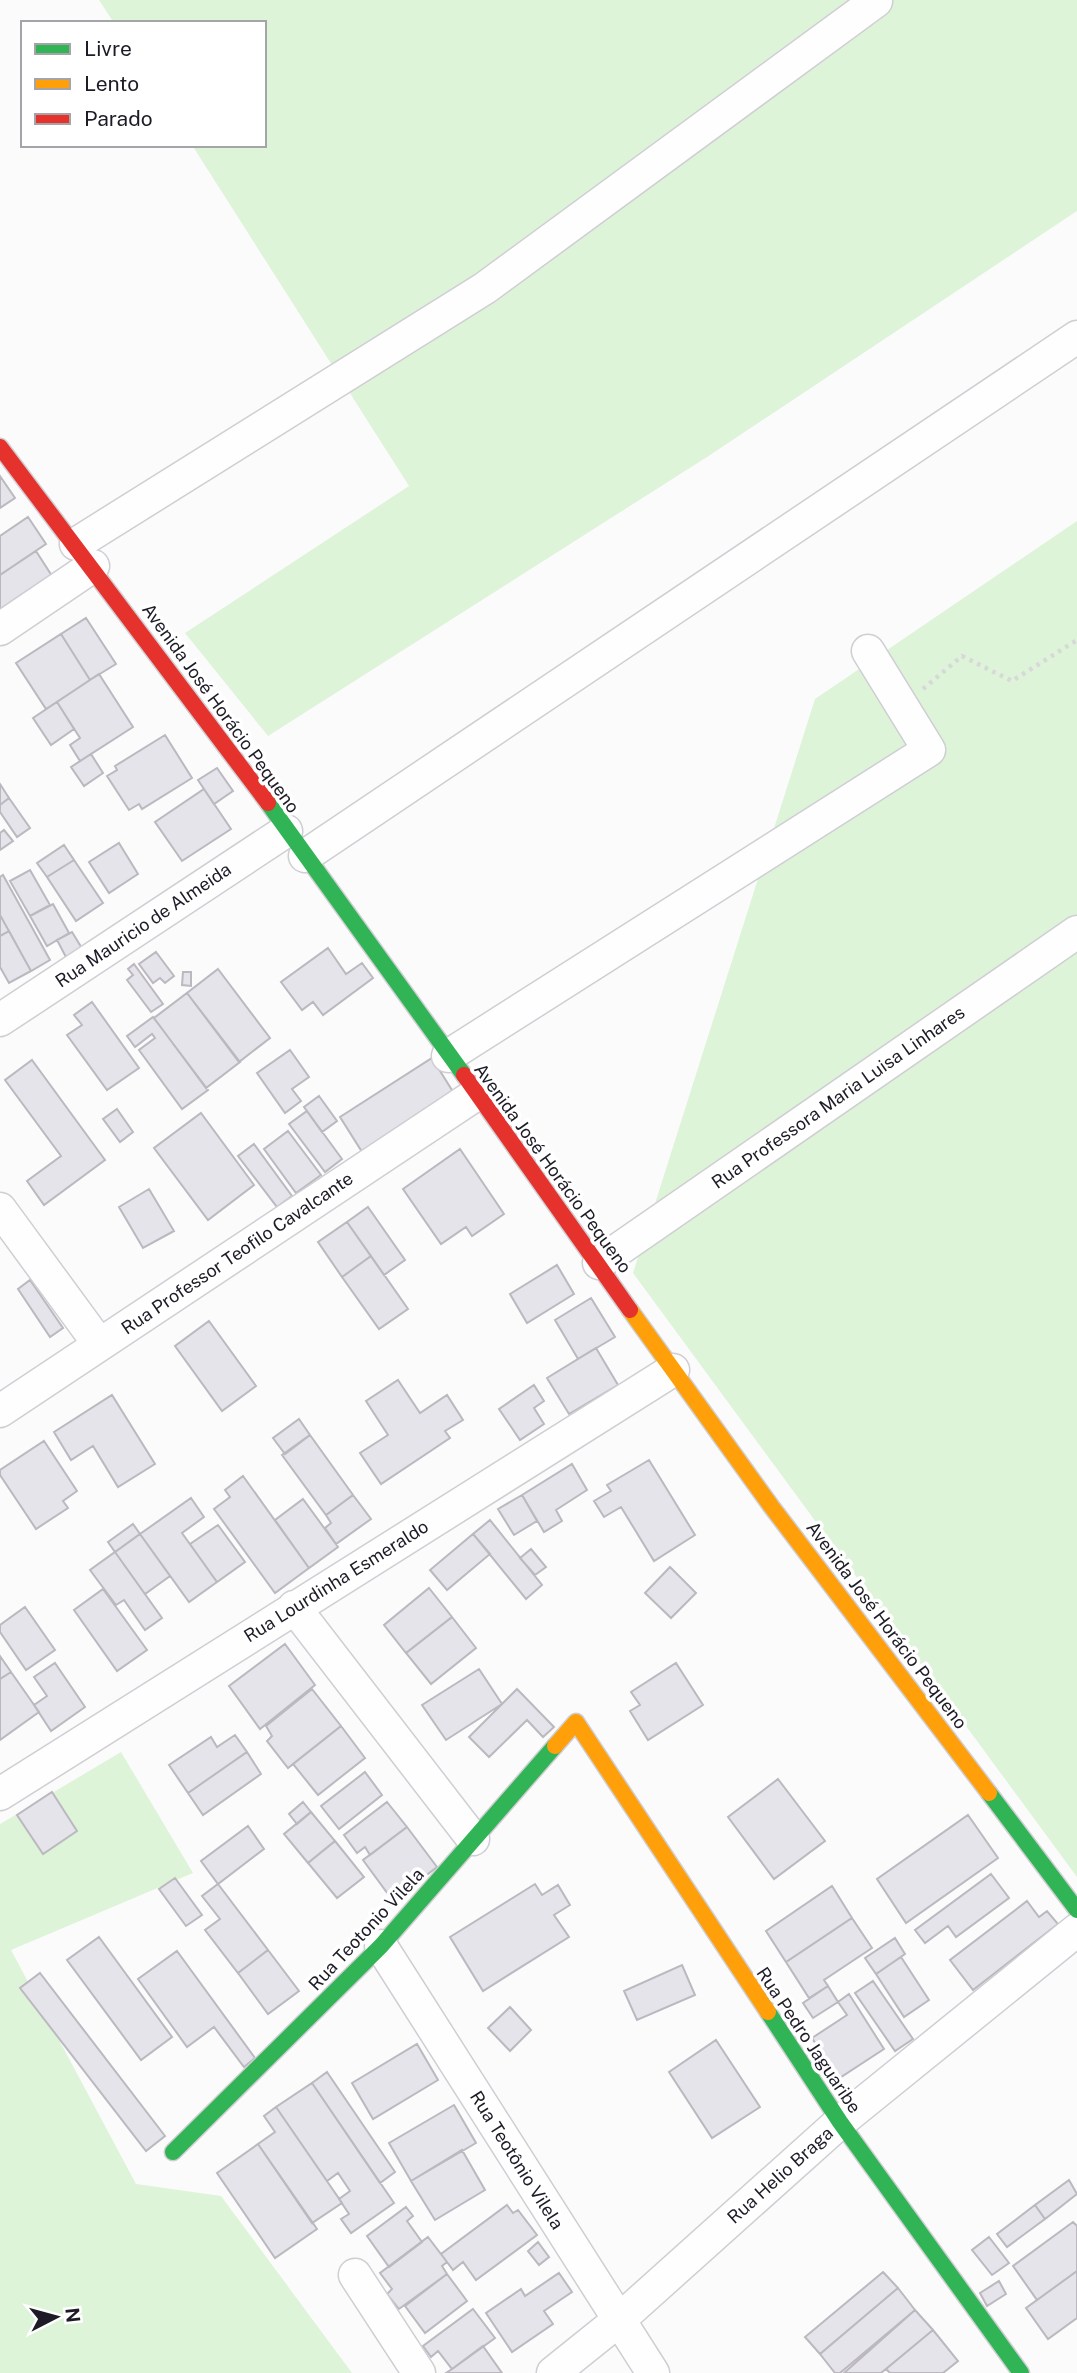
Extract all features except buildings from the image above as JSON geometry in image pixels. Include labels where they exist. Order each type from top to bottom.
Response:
[{"type":"street","points":[[0,629],[85,555],[485,288],[876,1]]},
{"type":"street","points":[[305,856],[1077,337]]},
{"type":"street","name":"Avenida José Horácio Pequeno","points":[[0,447],[85,555],[305,856],[673,1370],[1077,1910]]},
{"type":"street","points":[[448,1056],[929,750],[868,651]]},
{"type":"street","name":"Rua Mauricio de Almeida","points":[[0,1020],[286,831]]},
{"type":"street","name":"Rua Professora Maria Luisa Linhares","points":[[598,1263],[1077,932]]},
{"type":"street","name":"Rua Professor Teofilo Cavalcante","points":[[0,1411],[475,1095]]},
{"type":"street","points":[[0,1209],[99,1344]]},
{"type":"street","name":"Rua Lourdinha Esmeraldo","points":[[0,1794],[673,1370]]},
{"type":"street","points":[[294,1607],[473,1839]]},
{"type":"street","name":"Rua Teotonio Vilela","points":[[173,2152],[381,1947],[576,1722]]},
{"type":"street","name":"Rua Pedro Jaguaribe","points":[[576,1722],[840,2122],[1021,2373]]},
{"type":"street","name":"Rua Helio Braga","points":[[553,2373],[619,2320],[840,2122],[1077,1930]]},
{"type":"street","name":"Rua Teotônio Vilela","points":[[381,1947],[653,2373]]},
{"type":"street","points":[[355,2275],[419,2373]]},
{"type":"path","points":[[904,706],[962,656],[1012,681],[1077,640]]},
{"type":"green space","points":[[99,0],[1077,0],[1077,211],[707,457],[268,736],[185,633],[409,486],[193,147],[266,147],[266,21],[113,21]]},
{"type":"green space","points":[[1077,521],[1077,1877],[633,1273],[815,699]]},
{"type":"green space","points":[[121,1752],[193,1873],[11,1950],[136,2184],[221,2196],[352,2373],[0,2373],[0,1824]]},
{"type":"traffic: fast","points":[[268,803],[464,1075]]},
{"type":"traffic: fast","points":[[173,2152],[381,1946],[555,1746]]},
{"type":"traffic: fast","points":[[989,1793],[1077,1910]]},
{"type":"traffic: fast","points":[[768,2012],[840,2122],[1021,2373]]},
{"type":"traffic: slow","points":[[630,1310],[771,1506],[989,1793]]},
{"type":"traffic: slow","points":[[555,1746],[576,1722],[768,2012]]},
{"type":"traffic: jam","points":[[0,447],[268,803]]},
{"type":"traffic: jam","points":[[464,1075],[630,1310]]}]
